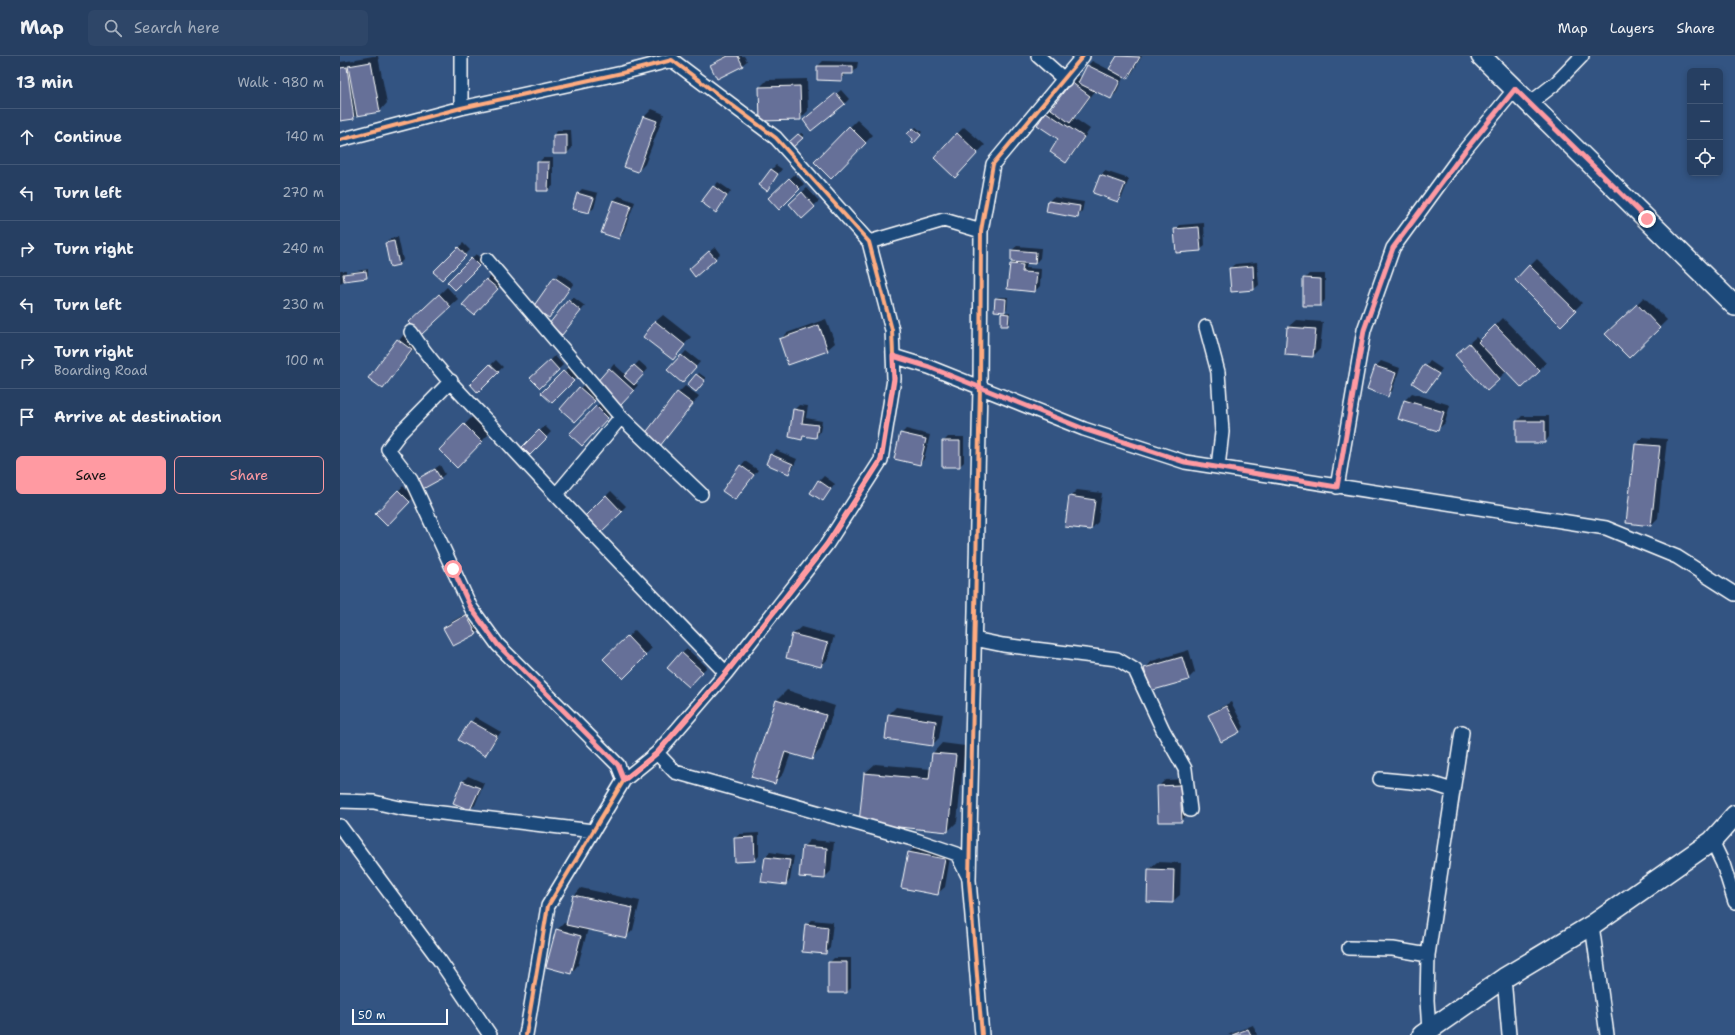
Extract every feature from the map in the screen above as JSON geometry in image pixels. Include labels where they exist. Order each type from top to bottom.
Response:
[{"type":"main road","points":[[1481,56],[1735,306]]},
{"type":"main road","points":[[1426,1033],[1504,978],[1592,925],[1712,842],[1735,815]]},
{"type":"street","points":[[461,56],[461,108]]},
{"type":"street","points":[[1038,56],[1064,80]]},
{"type":"street","points":[[983,1032],[970,880],[980,387],[981,231],[993,164],[1083,56]]},
{"type":"street","points":[[1529,104],[1556,83],[1582,56]]},
{"type":"street","points":[[340,140],[461,108],[622,73],[674,57],[776,138],[870,242],[892,330],[894,379],[881,460],[827,544],[726,673],[657,753],[624,780],[548,906],[526,1035]]},
{"type":"street","points":[[1337,487],[1364,330],[1393,248],[1464,152],[1515,89]]},
{"type":"street","points":[[870,242],[944,220],[981,231]]},
{"type":"street","points":[[487,260],[621,417],[701,494]]},
{"type":"street","points":[[1206,327],[1218,372],[1222,432],[1218,467]]},
{"type":"street","points":[[411,332],[423,351],[556,495],[726,673]]},
{"type":"street","points":[[893,356],[929,367],[1084,429],[1185,462],[1606,528],[1677,557],[1735,594]]},
{"type":"street","points":[[451,381],[400,433],[388,449],[411,479],[471,608],[498,645],[618,765],[624,780]]},
{"type":"street","points":[[556,495],[621,417]]},
{"type":"street","points":[[974,639],[1002,645],[1117,659],[1135,670],[1163,730],[1185,769],[1190,810]]},
{"type":"street","points":[[1426,1033],[1428,955],[1462,732]]},
{"type":"street","points":[[657,753],[675,772],[916,840],[957,854],[970,880]]},
{"type":"street","points":[[1380,779],[1433,784],[1452,790]]},
{"type":"street","points":[[340,801],[374,802],[400,808],[593,831]]},
{"type":"street","points":[[340,826],[440,961],[490,1035]]},
{"type":"street","points":[[1712,842],[1723,864],[1735,902]]},
{"type":"street","points":[[1592,925],[1607,1035]]},
{"type":"street","points":[[1349,948],[1393,949],[1428,955]]},
{"type":"street","points":[[1504,978],[1509,1035]]},
{"type":"building","points":[[728,56],[738,56],[743,66],[717,79],[710,65]]},
{"type":"building","points":[[1117,56],[1140,57],[1127,79],[1109,69]]},
{"type":"building","points":[[371,62],[380,112],[357,116],[348,66]]},
{"type":"building","points":[[1087,65],[1120,81],[1111,99],[1078,83]]},
{"type":"building","points":[[817,66],[853,66],[853,74],[842,74],[842,81],[817,80]]},
{"type":"building","points":[[347,67],[354,119],[340,121],[340,68]]},
{"type":"building","points":[[1071,82],[1090,96],[1070,123],[1051,109]]},
{"type":"building","points":[[800,86],[801,120],[760,121],[759,87]]},
{"type":"building","points":[[836,93],[845,104],[811,131],[803,120]]},
{"type":"building","points":[[1046,112],[1084,137],[1066,163],[1050,152],[1058,139],[1037,125]]},
{"type":"building","points":[[643,116],[657,121],[638,172],[624,167]]},
{"type":"building","points":[[849,126],[866,143],[831,179],[814,162]]},
{"type":"building","points":[[913,128],[921,135],[913,144],[911,142],[913,139],[907,134]]},
{"type":"building","points":[[957,133],[978,153],[955,178],[934,158]]},
{"type":"building","points":[[567,134],[567,154],[553,154],[553,135]]},
{"type":"building","points":[[798,134],[803,138],[793,147],[789,142]]},
{"type":"building","points":[[537,162],[549,162],[548,191],[537,191]]},
{"type":"building","points":[[771,169],[778,174],[767,191],[759,185]]},
{"type":"building","points":[[1100,175],[1125,184],[1118,202],[1093,193]]},
{"type":"building","points":[[789,178],[800,189],[779,210],[768,198]]},
{"type":"building","points":[[713,186],[727,196],[716,213],[701,202]]},
{"type":"building","points":[[802,192],[815,207],[802,219],[789,204]]},
{"type":"building","points":[[577,193],[594,198],[589,213],[572,209]]},
{"type":"building","points":[[613,200],[631,206],[619,239],[601,233]]},
{"type":"building","points":[[1048,201],[1080,206],[1078,218],[1046,212]]},
{"type":"building","points":[[1199,227],[1201,251],[1176,253],[1174,229]]},
{"type":"building","points":[[394,241],[399,265],[390,267],[385,243]]},
{"type":"building","points":[[458,247],[466,256],[442,280],[433,272]]},
{"type":"building","points":[[1011,250],[1036,252],[1035,264],[1011,262]]},
{"type":"building","points":[[709,251],[716,259],[695,277],[689,269]]},
{"type":"building","points":[[471,258],[479,266],[455,290],[447,282]]},
{"type":"building","points":[[1010,264],[1023,265],[1022,272],[1037,273],[1035,292],[1007,289]]},
{"type":"building","points":[[1529,265],[1576,311],[1561,326],[1515,280]]},
{"type":"building","points":[[1253,266],[1254,290],[1231,292],[1229,268]]},
{"type":"building","points":[[366,271],[367,278],[344,281],[343,274]]},
{"type":"building","points":[[554,277],[570,288],[549,318],[533,307]]},
{"type":"building","points":[[1303,278],[1321,279],[1321,306],[1303,306]]},
{"type":"building","points":[[486,279],[498,289],[474,315],[462,305]]},
{"type":"building","points":[[439,294],[451,307],[421,335],[409,322]]},
{"type":"building","points":[[995,298],[1006,299],[1005,312],[994,311]]},
{"type":"building","points":[[568,300],[581,311],[562,335],[549,324]]},
{"type":"building","points":[[1637,304],[1660,328],[1629,358],[1605,334]]},
{"type":"building","points":[[1001,313],[1009,314],[1008,326],[1001,326]]},
{"type":"building","points":[[655,321],[685,345],[673,360],[643,337]]},
{"type":"building","points":[[819,325],[828,351],[788,365],[779,339]]},
{"type":"building","points":[[1495,325],[1540,371],[1522,388],[1478,342]]},
{"type":"building","points":[[1287,327],[1316,329],[1313,357],[1285,355]]},
{"type":"building","points":[[397,339],[412,350],[383,389],[368,378]]},
{"type":"building","points":[[1469,343],[1500,379],[1487,391],[1455,355]]},
{"type":"building","points":[[681,355],[696,367],[682,383],[667,370]]},
{"type":"building","points":[[550,360],[559,370],[540,388],[530,378]]},
{"type":"building","points":[[490,364],[499,372],[478,393],[470,384]]},
{"type":"building","points":[[634,365],[644,374],[634,385],[624,376]]},
{"type":"building","points":[[1424,365],[1439,374],[1426,392],[1412,383]]},
{"type":"building","points":[[1375,366],[1396,373],[1388,397],[1367,389]]},
{"type":"building","points":[[609,368],[634,391],[620,406],[595,384]]},
{"type":"building","points":[[563,371],[574,381],[552,403],[541,393]]},
{"type":"building","points":[[696,374],[705,381],[696,392],[687,385]]},
{"type":"building","points":[[579,387],[595,401],[575,422],[560,409]]},
{"type":"building","points":[[677,392],[693,404],[660,446],[645,434]]},
{"type":"building","points":[[1404,400],[1444,412],[1438,431],[1398,419]]},
{"type":"building","points":[[596,406],[608,418],[582,446],[569,434]]},
{"type":"building","points":[[793,409],[804,411],[802,423],[818,425],[816,438],[803,436],[802,440],[789,437]]},
{"type":"building","points":[[1516,421],[1545,421],[1545,443],[1516,443]]},
{"type":"building","points":[[464,424],[482,442],[457,468],[439,450]]},
{"type":"building","points":[[539,430],[547,438],[530,455],[522,447]]},
{"type":"building","points":[[900,433],[926,439],[920,465],[894,459]]},
{"type":"building","points":[[942,441],[960,441],[960,467],[942,467]]},
{"type":"building","points":[[1635,444],[1660,446],[1651,526],[1626,523]]},
{"type":"building","points":[[770,454],[793,464],[789,474],[766,464]]},
{"type":"building","points":[[740,465],[754,475],[735,500],[722,491]]},
{"type":"building","points":[[435,469],[441,479],[421,490],[415,480]]},
{"type":"building","points":[[818,480],[831,489],[823,501],[810,493]]},
{"type":"building","points":[[398,490],[410,502],[387,526],[375,514]]},
{"type":"building","points":[[606,495],[622,512],[601,532],[585,516]]},
{"type":"building","points":[[1069,496],[1095,500],[1091,530],[1065,527]]},
{"type":"building","points":[[466,615],[477,634],[453,646],[443,628]]},
{"type":"building","points":[[792,634],[828,643],[821,667],[786,658]]},
{"type":"building","points":[[627,636],[646,656],[623,679],[603,659]]},
{"type":"building","points":[[681,652],[703,672],[689,687],[667,668]]},
{"type":"building","points":[[1182,657],[1189,680],[1150,691],[1144,668]]},
{"type":"building","points":[[776,700],[826,715],[812,760],[785,752],[775,784],[751,777]]},
{"type":"building","points":[[1226,706],[1240,732],[1221,742],[1208,715]]},
{"type":"building","points":[[888,714],[936,721],[933,746],[885,739]]},
{"type":"building","points":[[470,721],[497,736],[485,756],[458,740]]},
{"type":"building","points":[[932,753],[956,755],[948,832],[859,823],[864,773],[929,779]]},
{"type":"building","points":[[462,781],[480,788],[470,810],[453,803]]},
{"type":"building","points":[[1180,785],[1182,822],[1158,822],[1157,786]]},
{"type":"building","points":[[754,837],[755,861],[735,862],[734,838]]},
{"type":"building","points":[[802,846],[827,848],[825,879],[799,877]]},
{"type":"building","points":[[908,852],[945,859],[938,895],[901,888]]},
{"type":"building","points":[[765,857],[790,860],[786,885],[761,882]]},
{"type":"building","points":[[1148,869],[1174,870],[1173,903],[1147,902]]},
{"type":"building","points":[[573,895],[633,908],[627,938],[566,925]]},
{"type":"building","points":[[805,924],[828,927],[826,954],[802,952]]},
{"type":"building","points":[[556,929],[581,936],[571,974],[546,967]]},
{"type":"building","points":[[828,962],[847,962],[847,993],[828,993]]},
{"type":"building","points":[[1248,1029],[1251,1035],[1232,1035]]},
{"type":"cycle path","points":[[982,1035],[969,880],[980,387],[981,231],[993,164],[1083,56]]},
{"type":"cycle path","points":[[340,140],[461,108],[622,73],[672,60],[776,138],[869,242],[892,330],[894,379],[881,460],[827,544],[726,673],[657,753],[624,780],[548,906],[526,1035]]},
{"type":"route","points":[[453,569],[471,608],[498,645],[618,765],[624,780],[657,753],[726,673],[827,544],[881,460],[894,379],[893,356],[929,367],[1084,429],[1185,462],[1337,487],[1346,443],[1364,330],[1393,248],[1464,152],[1515,89],[1647,219]]}]
